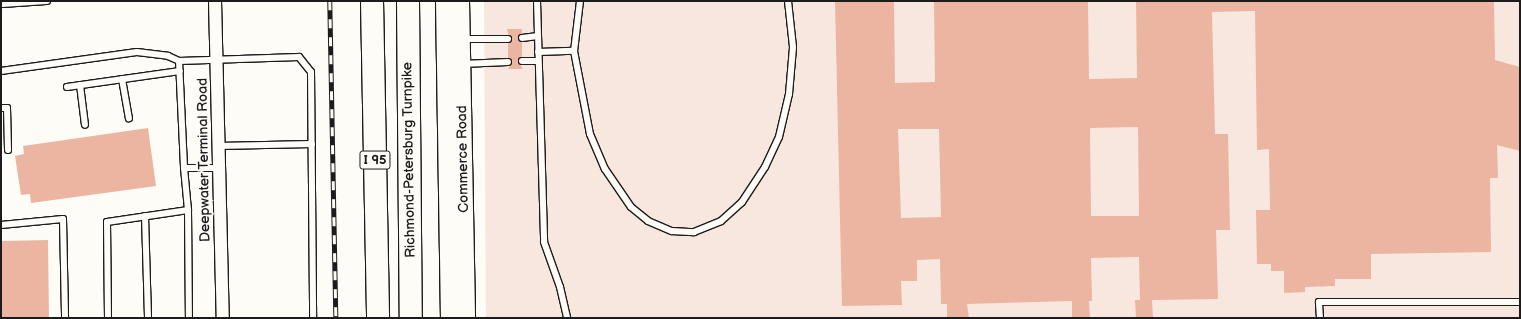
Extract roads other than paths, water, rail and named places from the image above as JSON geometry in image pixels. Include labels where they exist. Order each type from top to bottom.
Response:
[{"type":"highway","name":"I 95","points":[[372,1],[378,318]]},
{"type":"highway","name":"Richmond-Petersburg Turnpike","points":[[408,1],[411,318]]},
{"type":"main road","name":"Commerce Road","points":[[445,1],[454,39]]},
{"type":"main road","name":"Commerce Road","points":[[450,318],[454,39],[460,1]]},
{"type":"main road","name":"Commerce Road","points":[[454,63],[466,318]]},
{"type":"street","name":"Deepwater Terminal Road","points":[[215,1],[222,318]]},
{"type":"lane","points":[[1,4],[47,1]]},
{"type":"lane","points":[[537,1],[544,242],[560,287],[567,318]]},
{"type":"lane","points":[[580,1],[574,51],[590,134],[615,187],[630,207],[648,221],[672,231],[694,232],[722,221],[742,202],[765,167],[779,137],[789,94],[793,47],[788,1]]},
{"type":"lane","points":[[522,38],[538,36]]},
{"type":"lane","points":[[454,39],[508,39]]},
{"type":"lane","points":[[538,52],[574,51]]},
{"type":"lane","points":[[1,71],[137,52],[168,56],[179,61],[299,57],[311,72],[313,318]]},
{"type":"lane","points":[[179,61],[184,168],[188,210],[189,318]]},
{"type":"lane","points":[[522,61],[538,61]]},
{"type":"lane","points":[[454,63],[508,62]]},
{"type":"lane","points":[[67,87],[180,71]]},
{"type":"lane","points":[[122,79],[129,118]]},
{"type":"lane","points":[[80,85],[85,125]]},
{"type":"lane","points":[[1,108],[7,108],[8,150]]},
{"type":"lane","points":[[218,146],[312,144]]},
{"type":"lane","points":[[184,168],[219,168]]},
{"type":"lane","points":[[108,318],[107,222],[188,210]]},
{"type":"lane","points":[[145,216],[148,318]]},
{"type":"lane","points":[[1,225],[64,219],[65,318]]},
{"type":"lane","points":[[1320,318],[1319,302],[1520,302]]},
{"type":"railway","points":[[330,1],[336,318]]}]
